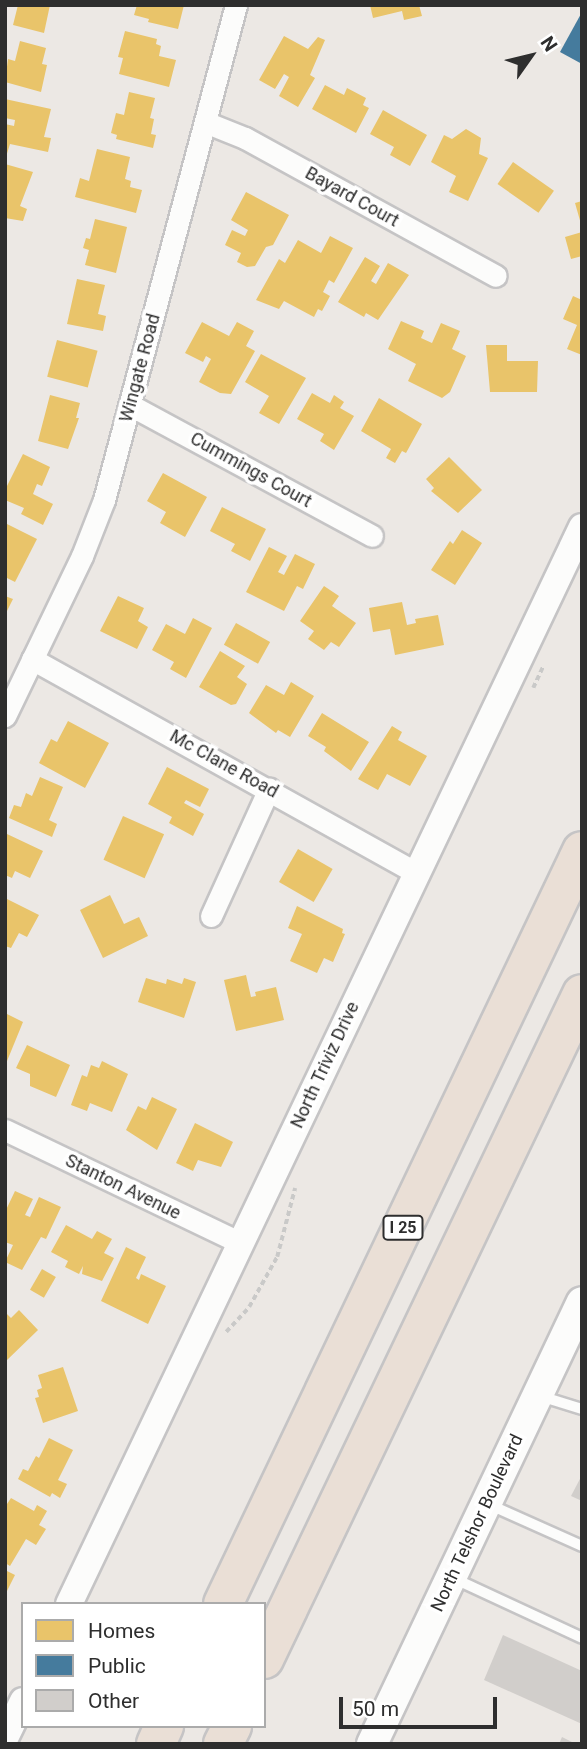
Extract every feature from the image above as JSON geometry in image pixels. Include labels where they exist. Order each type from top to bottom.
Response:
[{"type":"highway","name":"I 25","points":[[224,1602],[582,851]]},
{"type":"highway","points":[[266,1655],[582,994]]},
{"type":"highway","points":[[156,1744],[163,1728]]},
{"type":"highway","points":[[223,1744],[231,1728]]},
{"type":"main road","name":"North Telshor Boulevard","points":[[372,1744],[582,1301]]},
{"type":"street","name":"Wingate Road","points":[[5,716],[93,531],[130,405],[236,5]]},
{"type":"street","name":"Bayard Court","points":[[205,122],[245,138],[496,276]]},
{"type":"street","name":"Cummings Court","points":[[130,405],[372,537]]},
{"type":"street","name":"North Triviz Drive","points":[[70,1602],[415,872],[582,527]]},
{"type":"street","name":"Mc Clane Road","points":[[32,659],[415,872]]},
{"type":"street","points":[[211,916],[270,789]]},
{"type":"street","name":"Stanton Avenue","points":[[5,1130],[241,1243]]},
{"type":"street","points":[[5,1738],[21,1705]]},
{"type":"lane","points":[[537,1395],[582,1409]]},
{"type":"lane","points":[[486,1503],[582,1546]]},
{"type":"lane","points":[[451,1577],[582,1638]]},
{"type":"building: Homes","points":[[18,5],[50,5],[44,33],[13,25]]},
{"type":"building: Homes","points":[[137,5],[184,5],[178,29],[148,22],[149,19],[134,15]]},
{"type":"building: Homes","points":[[370,5],[419,5],[422,16],[404,20],[402,11],[373,18]]},
{"type":"building: Homes","points":[[125,31],[157,39],[156,44],[161,46],[159,56],[176,60],[169,87],[119,74],[123,58],[118,57]]},
{"type":"building: Homes","points":[[284,36],[308,49],[318,37],[325,40],[310,75],[315,78],[298,107],[279,96],[289,77],[284,74],[275,89],[259,80]]},
{"type":"building: Homes","points":[[20,41],[46,48],[42,64],[47,65],[41,92],[5,82],[8,59],[15,61]]},
{"type":"building: Homes","points":[[325,85],[344,95],[347,88],[366,98],[363,105],[369,108],[356,133],[312,109]]},
{"type":"building: Homes","points":[[129,92],[155,98],[150,118],[154,119],[151,134],[156,135],[153,148],[116,139],[117,135],[111,133],[116,113],[124,115]]},
{"type":"building: Homes","points":[[5,99],[51,109],[44,137],[51,138],[48,152],[10,144],[5,160],[5,124],[14,126],[15,120],[5,118]]},
{"type":"building: Homes","points":[[383,110],[427,135],[410,166],[390,155],[394,147],[370,134]]},
{"type":"building: Homes","points":[[466,129],[481,138],[479,154],[488,158],[468,201],[449,192],[456,176],[431,162],[444,135],[452,139]]},
{"type":"building: Homes","points":[[97,149],[130,157],[125,179],[131,181],[130,187],[142,190],[136,213],[75,197],[80,178],[89,181]]},
{"type":"building: Homes","points":[[513,162],[554,191],[538,213],[498,184]]},
{"type":"building: Homes","points":[[5,164],[33,172],[20,206],[27,209],[23,221],[5,218]]},
{"type":"building: Homes","points":[[246,192],[289,215],[273,245],[266,247],[255,266],[247,267],[237,262],[241,253],[225,245],[232,230],[245,236],[248,230],[231,220]]},
{"type":"building: Homes","points":[[582,201],[582,224],[581,224],[575,203]]},
{"type":"building: Homes","points":[[95,219],[127,227],[116,273],[85,265],[89,250],[83,248],[86,238],[90,239]]},
{"type":"building: Homes","points":[[582,232],[582,256],[571,259],[565,237]]},
{"type":"building: Homes","points":[[330,236],[353,248],[334,283],[329,280],[323,292],[330,296],[322,311],[318,309],[314,317],[284,301],[279,309],[256,300],[279,259],[285,263],[298,240],[321,253]]},
{"type":"building: Homes","points":[[365,257],[380,266],[371,281],[376,284],[388,263],[409,275],[378,320],[366,313],[364,317],[338,302]]},
{"type":"building: Homes","points":[[77,279],[105,285],[98,314],[106,316],[103,331],[67,324]]},
{"type":"building: Homes","points":[[573,296],[582,300],[582,355],[567,349],[577,325],[563,319]]},
{"type":"building: Homes","points":[[401,321],[424,331],[421,338],[432,343],[441,323],[460,331],[452,349],[466,356],[450,392],[442,398],[408,381],[416,364],[388,349]]},
{"type":"building: Homes","points":[[202,322],[229,336],[237,322],[254,331],[246,346],[255,351],[231,394],[220,393],[199,382],[211,359],[206,356],[203,362],[185,353]]},
{"type":"building: Homes","points":[[57,340],[98,351],[88,388],[47,377]]},
{"type":"building: Homes","points":[[486,345],[507,345],[507,361],[538,361],[537,392],[490,392]]},
{"type":"building: Homes","points":[[261,354],[306,378],[279,424],[259,413],[269,396],[245,382]]},
{"type":"building: Homes","points":[[312,393],[330,403],[334,395],[344,402],[340,408],[354,416],[334,450],[320,441],[324,434],[297,419]]},
{"type":"building: Homes","points":[[50,395],[80,403],[76,418],[79,418],[68,449],[38,441]]},
{"type":"building: Homes","points":[[379,398],[422,424],[406,453],[402,451],[395,463],[386,458],[391,449],[361,431]]},
{"type":"building: Homes","points":[[23,454],[50,467],[42,486],[37,484],[33,494],[53,504],[43,525],[21,514],[24,508],[5,500],[5,490]]},
{"type":"building: Homes","points":[[449,457],[482,490],[458,513],[431,491],[434,488],[426,479]]},
{"type":"building: Homes","points":[[163,473],[207,497],[185,537],[160,523],[166,512],[147,501]]},
{"type":"building: Homes","points":[[222,507],[266,529],[250,561],[231,551],[235,544],[210,531]]},
{"type":"building: Homes","points":[[5,523],[37,539],[15,582],[5,577]]},
{"type":"building: Homes","points":[[462,530],[482,543],[455,585],[431,570],[450,541],[453,544]]},
{"type":"building: Homes","points":[[269,547],[287,556],[278,572],[284,575],[295,554],[315,564],[303,589],[297,586],[284,611],[246,592]]},
{"type":"building: Homes","points":[[324,586],[339,596],[332,606],[356,623],[339,647],[331,642],[324,650],[308,639],[314,631],[300,621]]},
{"type":"building: Homes","points":[[5,596],[13,599],[5,615]]},
{"type":"building: Homes","points":[[118,596],[144,608],[138,621],[148,627],[137,649],[100,631]]},
{"type":"building: Homes","points":[[402,602],[407,625],[416,623],[415,619],[438,615],[444,645],[395,655],[390,629],[373,632],[369,608]]},
{"type":"building: Homes","points":[[193,618],[212,628],[186,678],[170,669],[174,662],[152,650],[166,624],[185,634]]},
{"type":"building: Homes","points":[[236,623],[270,642],[258,664],[224,645]]},
{"type":"building: Homes","points":[[220,651],[245,666],[237,677],[247,684],[236,704],[231,705],[199,687]]},
{"type":"building: Homes","points":[[291,682],[314,696],[290,737],[278,730],[276,733],[249,713],[266,685],[284,695]]},
{"type":"building: Homes","points":[[322,713],[369,742],[351,771],[324,751],[326,747],[308,736]]},
{"type":"building: Homes","points":[[68,721],[109,743],[85,788],[39,763],[51,739],[57,742]]},
{"type":"building: Homes","points":[[392,726],[402,732],[398,740],[427,756],[410,786],[387,774],[378,790],[358,779]]},
{"type":"building: Homes","points":[[167,767],[209,789],[200,807],[186,800],[184,803],[204,814],[193,836],[169,823],[172,817],[148,804]]},
{"type":"building: Homes","points":[[40,777],[63,787],[49,820],[57,824],[52,837],[9,818],[14,805],[21,807],[26,793],[32,796]]},
{"type":"building: Homes","points":[[123,816],[164,834],[145,878],[103,860]]},
{"type":"building: Homes","points":[[7,834],[43,851],[30,878],[15,871],[12,878],[5,875]]},
{"type":"building: Homes","points":[[298,849],[333,869],[314,902],[279,882]]},
{"type":"building: Homes","points":[[110,895],[124,924],[139,917],[148,936],[103,958],[80,910]]},
{"type":"building: Homes","points":[[5,898],[39,915],[27,937],[19,933],[11,948],[5,946]]},
{"type":"building: Homes","points":[[297,906],[343,929],[342,933],[345,934],[333,962],[324,958],[317,973],[290,961],[302,934],[288,928]]},
{"type":"building: Homes","points":[[246,975],[251,997],[256,996],[255,992],[276,987],[284,1020],[236,1031],[224,980]]},
{"type":"building: Homes","points":[[146,978],[166,984],[167,979],[182,984],[184,978],[196,982],[184,1018],[138,1002]]},
{"type":"building: Homes","points":[[5,1013],[23,1022],[5,1066]]},
{"type":"building: Homes","points":[[27,1045],[70,1065],[56,1097],[30,1086],[30,1074],[16,1068]]},
{"type":"building: Homes","points":[[102,1061],[128,1074],[112,1112],[90,1103],[87,1111],[71,1105],[82,1075],[87,1077],[91,1065],[99,1068]]},
{"type":"building: Homes","points":[[152,1097],[177,1109],[157,1150],[126,1130],[138,1106],[146,1110]]},
{"type":"building: Homes","points":[[195,1123],[233,1142],[221,1167],[198,1160],[193,1171],[176,1163]]},
{"type":"building: Homes","points":[[15,1191],[33,1199],[25,1215],[30,1217],[39,1197],[61,1207],[46,1239],[41,1237],[22,1270],[5,1262],[13,1245],[5,1242],[5,1212]]},
{"type":"building: Homes","points":[[66,1225],[92,1239],[97,1231],[112,1239],[104,1253],[114,1258],[102,1281],[82,1274],[83,1266],[79,1274],[65,1267],[68,1261],[51,1252]]},
{"type":"building: Homes","points":[[126,1247],[146,1257],[136,1278],[139,1280],[141,1274],[166,1286],[148,1324],[101,1301]]},
{"type":"building: Homes","points":[[42,1269],[56,1277],[44,1298],[30,1290]]},
{"type":"building: Homes","points":[[19,1310],[38,1330],[5,1362],[5,1312],[11,1318]]},
{"type":"building: Homes","points":[[63,1367],[78,1411],[43,1423],[35,1398],[39,1397],[37,1390],[42,1388],[38,1375]]},
{"type":"building: Homes","points":[[49,1438],[73,1450],[58,1480],[67,1484],[60,1498],[52,1493],[50,1497],[18,1479],[23,1469],[28,1471],[36,1456],[39,1458]]},
{"type":"building: Homes","points":[[11,1498],[34,1511],[37,1505],[47,1511],[39,1525],[46,1529],[36,1545],[26,1539],[10,1566],[5,1563],[5,1507]]},
{"type":"building: Homes","points":[[5,1570],[15,1575],[5,1595]]},
{"type":"building: Public","points":[[582,12],[582,64],[560,52]]},
{"type":"building: Other","points":[[582,1475],[582,1501],[571,1496]]},
{"type":"building: Other","points":[[503,1635],[582,1671],[582,1724],[484,1680]]},
{"type":"building: Other","points":[[562,1737],[576,1744],[559,1744]]}]
